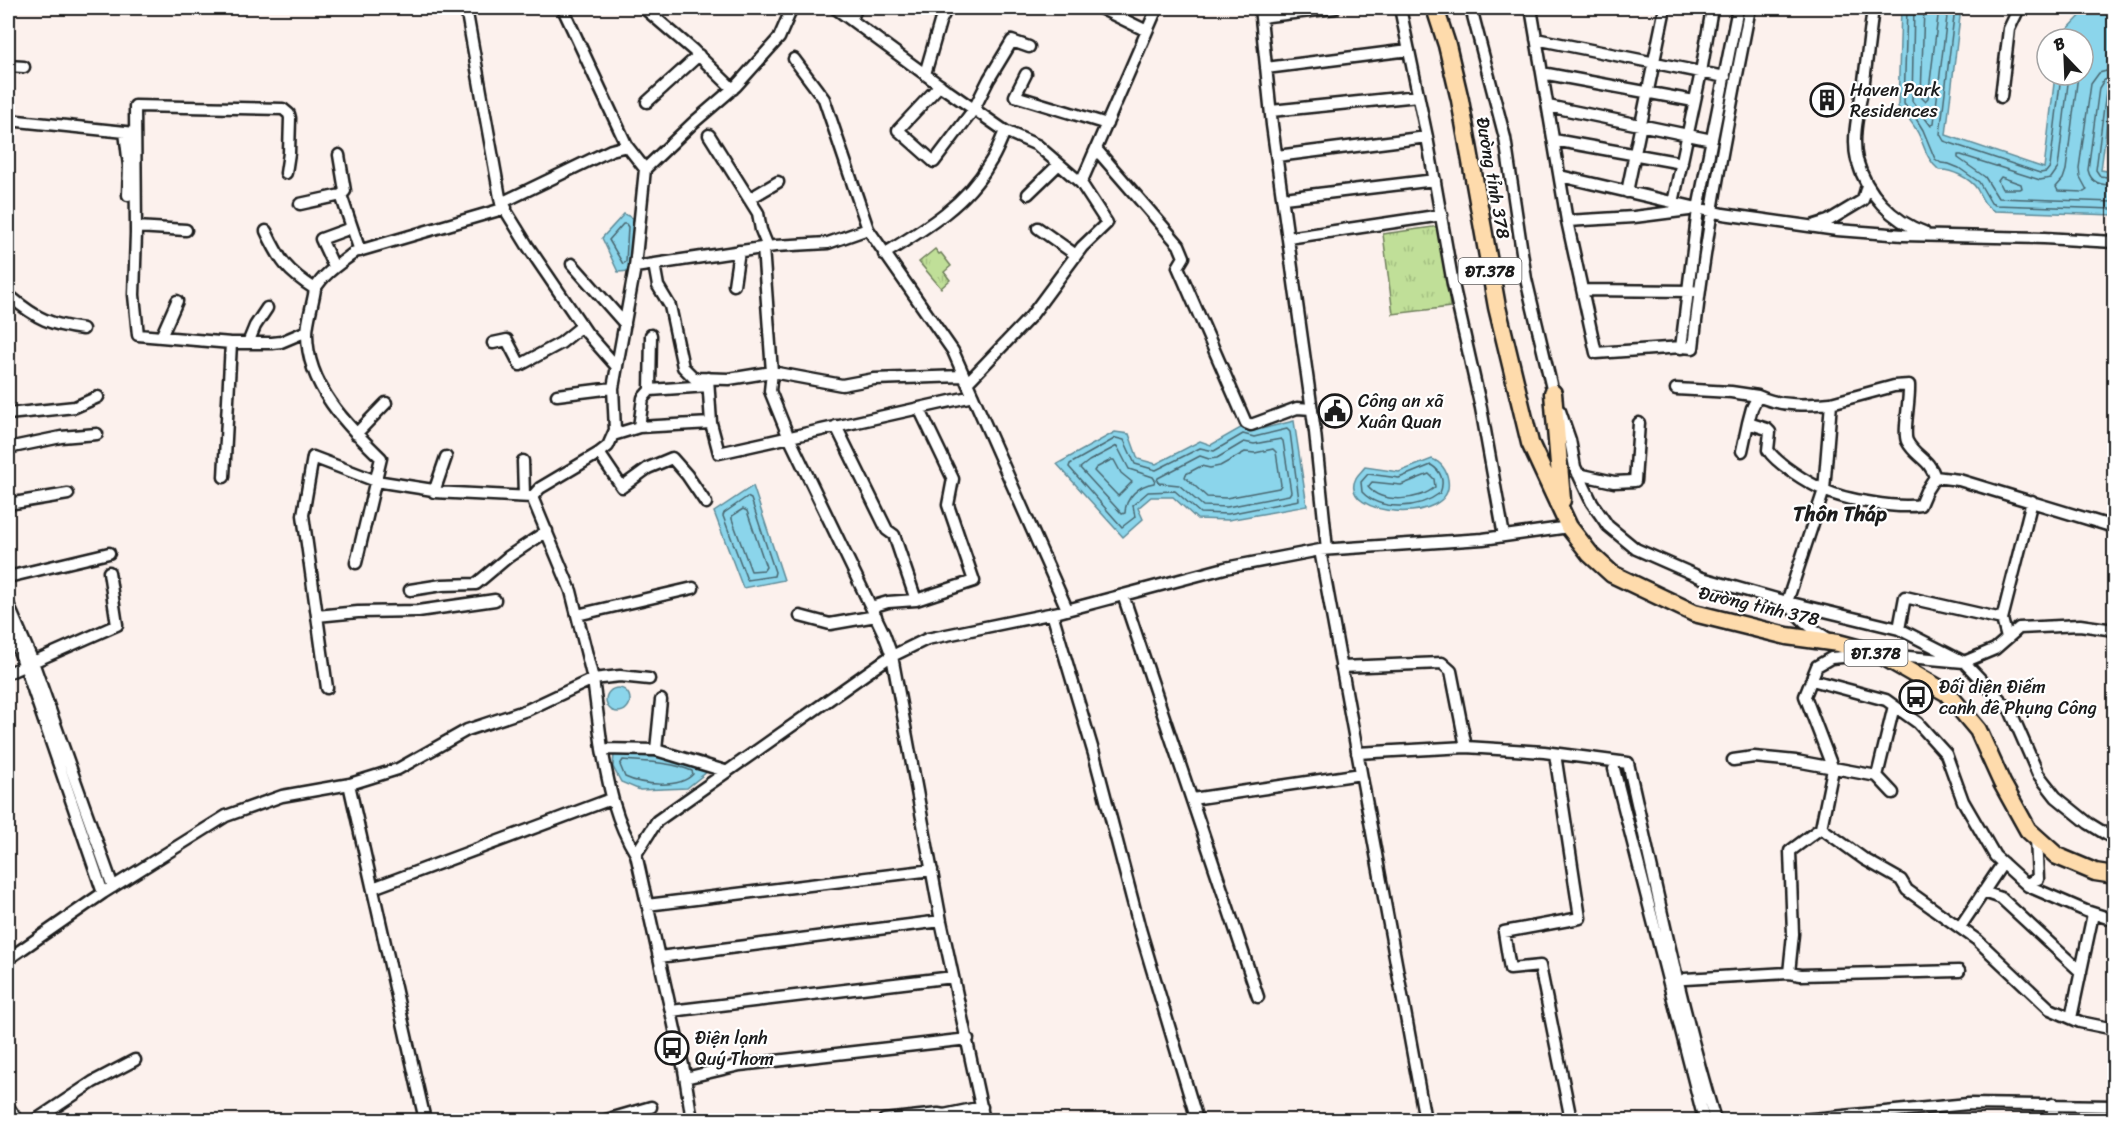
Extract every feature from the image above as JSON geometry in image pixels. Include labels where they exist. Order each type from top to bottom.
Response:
[{"type":"main road","name":"Đường tỉnh 378","points":[[1435,8],[1447,45],[1460,100],[1497,307],[1530,443],[1566,520],[1590,555],[1612,574],[1694,613],[1788,636],[1838,644],[1879,654],[1947,693],[1978,730],[2002,783],[2028,830],[2057,856],[2096,872],[2115,875]]},
{"type":"main road","points":[[1553,393],[1566,520]]},
{"type":"street","points":[[466,8],[504,205],[526,245],[582,326],[617,367]]},
{"type":"street","points":[[644,8],[699,55],[733,89]]},
{"type":"street","points":[[327,688],[303,515],[313,457],[376,481],[434,492],[528,496],[608,446],[615,430],[613,388],[635,267],[645,168],[733,89],[779,38],[792,8]]},
{"type":"street","points":[[650,390],[772,372],[842,385],[874,379],[965,379],[1031,316],[1076,255],[1107,223],[1081,183],[1037,145],[1005,130],[974,109],[835,8]]},
{"type":"street","points":[[851,20],[857,8]]},
{"type":"street","points":[[925,74],[940,22],[947,8]]},
{"type":"street","points":[[1100,8],[1147,31]]},
{"type":"street","points":[[1081,183],[1157,8]]},
{"type":"street","points":[[1335,8],[1260,12],[1271,111],[1312,409],[1323,550],[1341,667],[1425,1120]]},
{"type":"street","points":[[1400,8],[1504,536]]},
{"type":"street","points":[[1470,8],[1505,138],[1526,279],[1553,393],[1570,440],[1578,474],[1592,503],[1608,526],[1636,549],[1702,578],[1787,602],[1899,629],[1964,662],[2010,710],[2038,774],[2056,797],[2088,824],[2115,839]]},
{"type":"street","points":[[1531,8],[1567,221],[1596,353],[1693,348],[1699,291],[1712,211],[1750,8]]},
{"type":"street","points":[[1627,192],[1665,8]]},
{"type":"street","points":[[1673,203],[1712,8]]},
{"type":"street","points":[[1681,348],[1686,291],[1698,209],[1737,8]]},
{"type":"street","points":[[1873,8],[1856,131],[1857,159],[1867,185],[1886,210],[1917,230],[1938,236]]},
{"type":"street","points":[[2001,97],[2009,29],[2019,8]]},
{"type":"street","points":[[564,11],[627,146],[645,168]]},
{"type":"street","points":[[1536,39],[1725,77]]},
{"type":"street","points":[[940,85],[898,130],[934,162],[974,109],[988,79],[1012,41],[1029,47]]},
{"type":"street","points":[[1266,68],[1409,50]]},
{"type":"street","points":[[647,102],[699,55]]},
{"type":"street","points":[[794,59],[824,99],[868,229],[953,351],[1067,609]]},
{"type":"street","points":[[8,66],[24,67]]},
{"type":"street","points":[[1542,73],[1694,101]]},
{"type":"street","points":[[1026,74],[1015,96],[1107,124]]},
{"type":"street","points":[[1271,111],[1418,96]]},
{"type":"street","points":[[128,195],[130,133],[135,106],[283,109],[290,118],[286,173]]},
{"type":"street","points":[[1548,106],[1712,140]]},
{"type":"street","points":[[8,120],[130,133]]},
{"type":"street","points":[[884,254],[927,228],[962,198],[989,165],[1005,130]]},
{"type":"street","points":[[130,133],[136,228],[134,295],[138,335],[248,343],[281,342],[307,331]]},
{"type":"street","points":[[709,135],[758,213],[765,247],[772,372],[770,392],[874,612],[892,656],[941,921],[984,1120]]},
{"type":"street","points":[[1277,156],[1427,137]]},
{"type":"street","points":[[1554,140],[1682,163]]},
{"type":"street","points":[[356,563],[381,458],[348,426],[322,390],[310,359],[307,331],[318,283],[334,267],[360,251],[504,205],[611,150],[627,146]]},
{"type":"street","points":[[1096,149],[1179,245],[1184,257],[1178,267],[1246,423],[1251,425],[1297,408],[1312,409]]},
{"type":"street","points":[[300,204],[340,195],[345,191],[339,155]]},
{"type":"street","points":[[1028,194],[1059,164]]},
{"type":"street","points":[[1560,176],[1698,209],[1867,233],[2115,242]]},
{"type":"street","points":[[1284,198],[1435,180]]},
{"type":"street","points":[[749,199],[778,182]]},
{"type":"street","points":[[1809,226],[1828,221],[1863,200],[1867,185]]},
{"type":"street","points":[[340,195],[360,251]]},
{"type":"street","points":[[1567,221],[1634,217],[1698,209]]},
{"type":"street","points":[[1288,238],[1442,215]]},
{"type":"street","points":[[136,228],[186,230]]},
{"type":"street","points":[[334,267],[321,239],[351,228]]},
{"type":"street","points":[[1038,228],[1076,255]]},
{"type":"street","points":[[635,267],[765,247],[828,243],[868,229]]},
{"type":"street","points":[[266,231],[280,260],[292,274],[315,289]]},
{"type":"street","points":[[734,285],[739,251]]},
{"type":"street","points":[[572,264],[625,324]]},
{"type":"street","points":[[654,264],[658,286],[670,306],[683,367],[694,378],[708,382]]},
{"type":"street","points":[[1583,290],[1699,291]]},
{"type":"street","points":[[12,298],[46,321],[59,326],[83,328]]},
{"type":"street","points":[[161,337],[177,301]]},
{"type":"street","points":[[248,343],[255,326],[267,308]]},
{"type":"street","points":[[493,343],[507,340],[520,365],[561,343],[582,326]]},
{"type":"street","points":[[639,427],[643,398],[650,390],[651,335]]},
{"type":"street","points":[[224,477],[231,343]]},
{"type":"street","points":[[708,382],[711,423],[719,453],[973,396]]},
{"type":"street","points":[[1676,389],[1739,393],[1758,396],[1772,402],[1801,405],[1831,403],[1894,386],[1909,386],[1908,420],[1904,430],[1906,440],[1913,450],[1932,466],[1935,477],[1920,505],[1908,507],[1854,499],[1824,490],[1777,462],[1768,450],[1770,432],[1748,423]]},
{"type":"street","points":[[557,395],[613,388]]},
{"type":"street","points":[[1742,451],[1752,408],[1758,396]]},
{"type":"street","points":[[8,414],[75,407],[98,397]]},
{"type":"street","points":[[356,434],[386,403]]},
{"type":"street","points":[[1787,602],[1824,490],[1831,403]]},
{"type":"street","points":[[800,616],[830,624],[874,612],[888,602],[916,600],[974,581],[948,505],[952,478],[919,408]]},
{"type":"street","points":[[613,435],[639,427],[711,423]]},
{"type":"street","points":[[1578,474],[1614,482],[1635,481],[1639,423]]},
{"type":"street","points":[[836,426],[887,530],[894,535],[916,600]]},
{"type":"street","points":[[8,448],[61,437],[97,434]]},
{"type":"street","points":[[599,453],[622,487],[648,468],[672,458],[706,503]]},
{"type":"street","points":[[434,492],[446,457]]},
{"type":"street","points":[[523,461],[528,496],[547,531],[571,591],[593,679],[611,799],[626,838],[636,854],[671,1011],[692,1120]]},
{"type":"street","points":[[1935,477],[1959,480],[2115,527]]},
{"type":"street","points":[[8,504],[68,494]]},
{"type":"street","points":[[2007,638],[2001,619],[2032,501]]},
{"type":"street","points":[[636,854],[657,821],[725,771],[892,656],[927,639],[1052,613],[1225,568],[1323,550],[1504,536],[1566,520]]},
{"type":"street","points":[[410,590],[442,585],[476,584],[508,557],[547,531]]},
{"type":"street","points":[[8,577],[109,553]]},
{"type":"street","points":[[8,673],[117,625],[109,572]]},
{"type":"street","points":[[577,615],[693,588]]},
{"type":"street","points":[[1123,595],[1258,997]]},
{"type":"street","points":[[1899,629],[1905,597],[2001,619]]},
{"type":"street","points":[[317,616],[358,612],[418,611],[495,600]]},
{"type":"street","points":[[1787,602],[1797,616],[1811,629],[1838,644]]},
{"type":"street","points":[[8,604],[108,890]]},
{"type":"street","points":[[1052,613],[1094,754],[1143,939],[1197,1120]]},
{"type":"street","points":[[8,624],[29,664]]},
{"type":"street","points":[[1789,974],[1793,934],[1790,850],[1821,828],[1833,769],[1805,696],[1817,666],[1831,658],[1879,654],[1964,662],[1995,649],[2019,628],[2080,625],[2115,630]]},
{"type":"street","points":[[1341,667],[1442,663],[1452,670],[1466,747]]},
{"type":"street","points":[[8,959],[108,890],[226,816],[282,796],[349,784],[398,769],[467,730],[526,710],[593,679],[620,676],[649,679]]},
{"type":"street","points":[[1812,680],[1886,700],[1918,723],[1946,754],[1963,801],[1995,856],[2026,884],[2093,914],[2115,920]]},
{"type":"street","points":[[656,750],[661,700]]},
{"type":"street","points":[[1877,776],[1894,706]]},
{"type":"street","points":[[1357,753],[1466,747],[1628,763],[1671,955],[1715,1120]]},
{"type":"street","points":[[602,749],[656,750],[725,771]]},
{"type":"street","points":[[1555,754],[1580,918],[1504,932],[1510,969],[1540,966],[1571,1120]]},
{"type":"street","points":[[1733,760],[1754,757],[1796,761],[1877,776],[1893,793]]},
{"type":"street","points":[[1614,769],[1704,1120]]},
{"type":"street","points":[[1192,799],[1361,774]]},
{"type":"street","points":[[349,784],[425,1120]]},
{"type":"street","points":[[372,888],[611,799]]},
{"type":"street","points":[[1821,828],[1864,859],[1901,880],[1907,890],[1977,940],[2050,1008],[2080,1022],[2115,1029]]},
{"type":"street","points":[[2036,838],[2041,892]]},
{"type":"street","points":[[1959,927],[2003,863]]},
{"type":"street","points":[[647,905],[932,870]]},
{"type":"street","points":[[2026,884],[2038,879]]},
{"type":"street","points":[[1983,892],[2001,898],[2081,972]]},
{"type":"street","points":[[2071,1018],[2093,914]]},
{"type":"street","points":[[659,957],[941,921]]},
{"type":"street","points":[[1685,979],[1789,974],[1959,971]]},
{"type":"street","points":[[671,1011],[953,976]]},
{"type":"street","points":[[685,1078],[740,1065],[968,1039]]},
{"type":"street","points":[[36,1120],[93,1082],[135,1060]]},
{"type":"street","points":[[1802,1120],[1968,1104],[2115,1106]]},
{"type":"street","points":[[2053,1120],[2054,1104]]},
{"type":"street","points":[[606,1120],[651,1107]]},
{"type":"street","points":[[884,1120],[944,1115],[982,1107]]},
{"type":"street","points":[[8,1109],[15,1120]]},
{"type":"green space","points":[[1440,226],[1450,307],[1393,314],[1383,234]]},
{"type":"green space","points":[[935,249],[951,266],[944,272],[950,280],[941,288],[919,262]]},
{"type":"water","points":[[1901,8],[1961,8],[1946,135],[2044,168],[2054,87],[2095,87],[2095,27],[2070,27],[2088,8],[2114,8],[2114,69],[2101,170],[2114,172],[2114,215],[1994,211],[1986,204],[1970,181],[1954,173],[1939,170],[1935,166],[1928,157],[1914,126],[1898,107]]},
{"type":"water","points":[[624,214],[635,219],[631,271],[618,272],[602,238]]},
{"type":"water","points":[[1294,421],[1307,506],[1228,520],[1197,519],[1173,497],[1151,497],[1138,508],[1143,519],[1123,537],[1057,464],[1115,432],[1129,434],[1138,459],[1156,464],[1200,441],[1211,445],[1244,426],[1253,431]]},
{"type":"water","points":[[1432,459],[1443,467],[1448,480],[1446,495],[1434,505],[1417,510],[1398,511],[1378,508],[1363,502],[1355,491],[1356,478],[1365,467],[1399,472]]},
{"type":"water","points":[[753,486],[784,580],[743,588],[714,512]]},
{"type":"water","points":[[618,688],[627,691],[630,700],[627,709],[618,712],[609,709],[606,700],[609,691]]},
{"type":"water","points":[[614,754],[666,758],[708,771],[687,788],[640,790],[621,782],[613,767]]},
{"type":"waterway","points":[[1622,765],[1632,806]]},
{"type":"place","name":"Haven Park Residences","points":[[1827,100]]},
{"type":"place","name":"Công an xã Xuân Quan","points":[[1335,411]]},
{"type":"place","name":"Đối diện Điếm canh đê Phụng Công","points":[[1916,697]]},
{"type":"place","name":"Điện lạnh Quý Thơm","points":[[672,1048]]},
{"type":"district","name":"Thôn Tháp","points":[[1840,514]]}]
